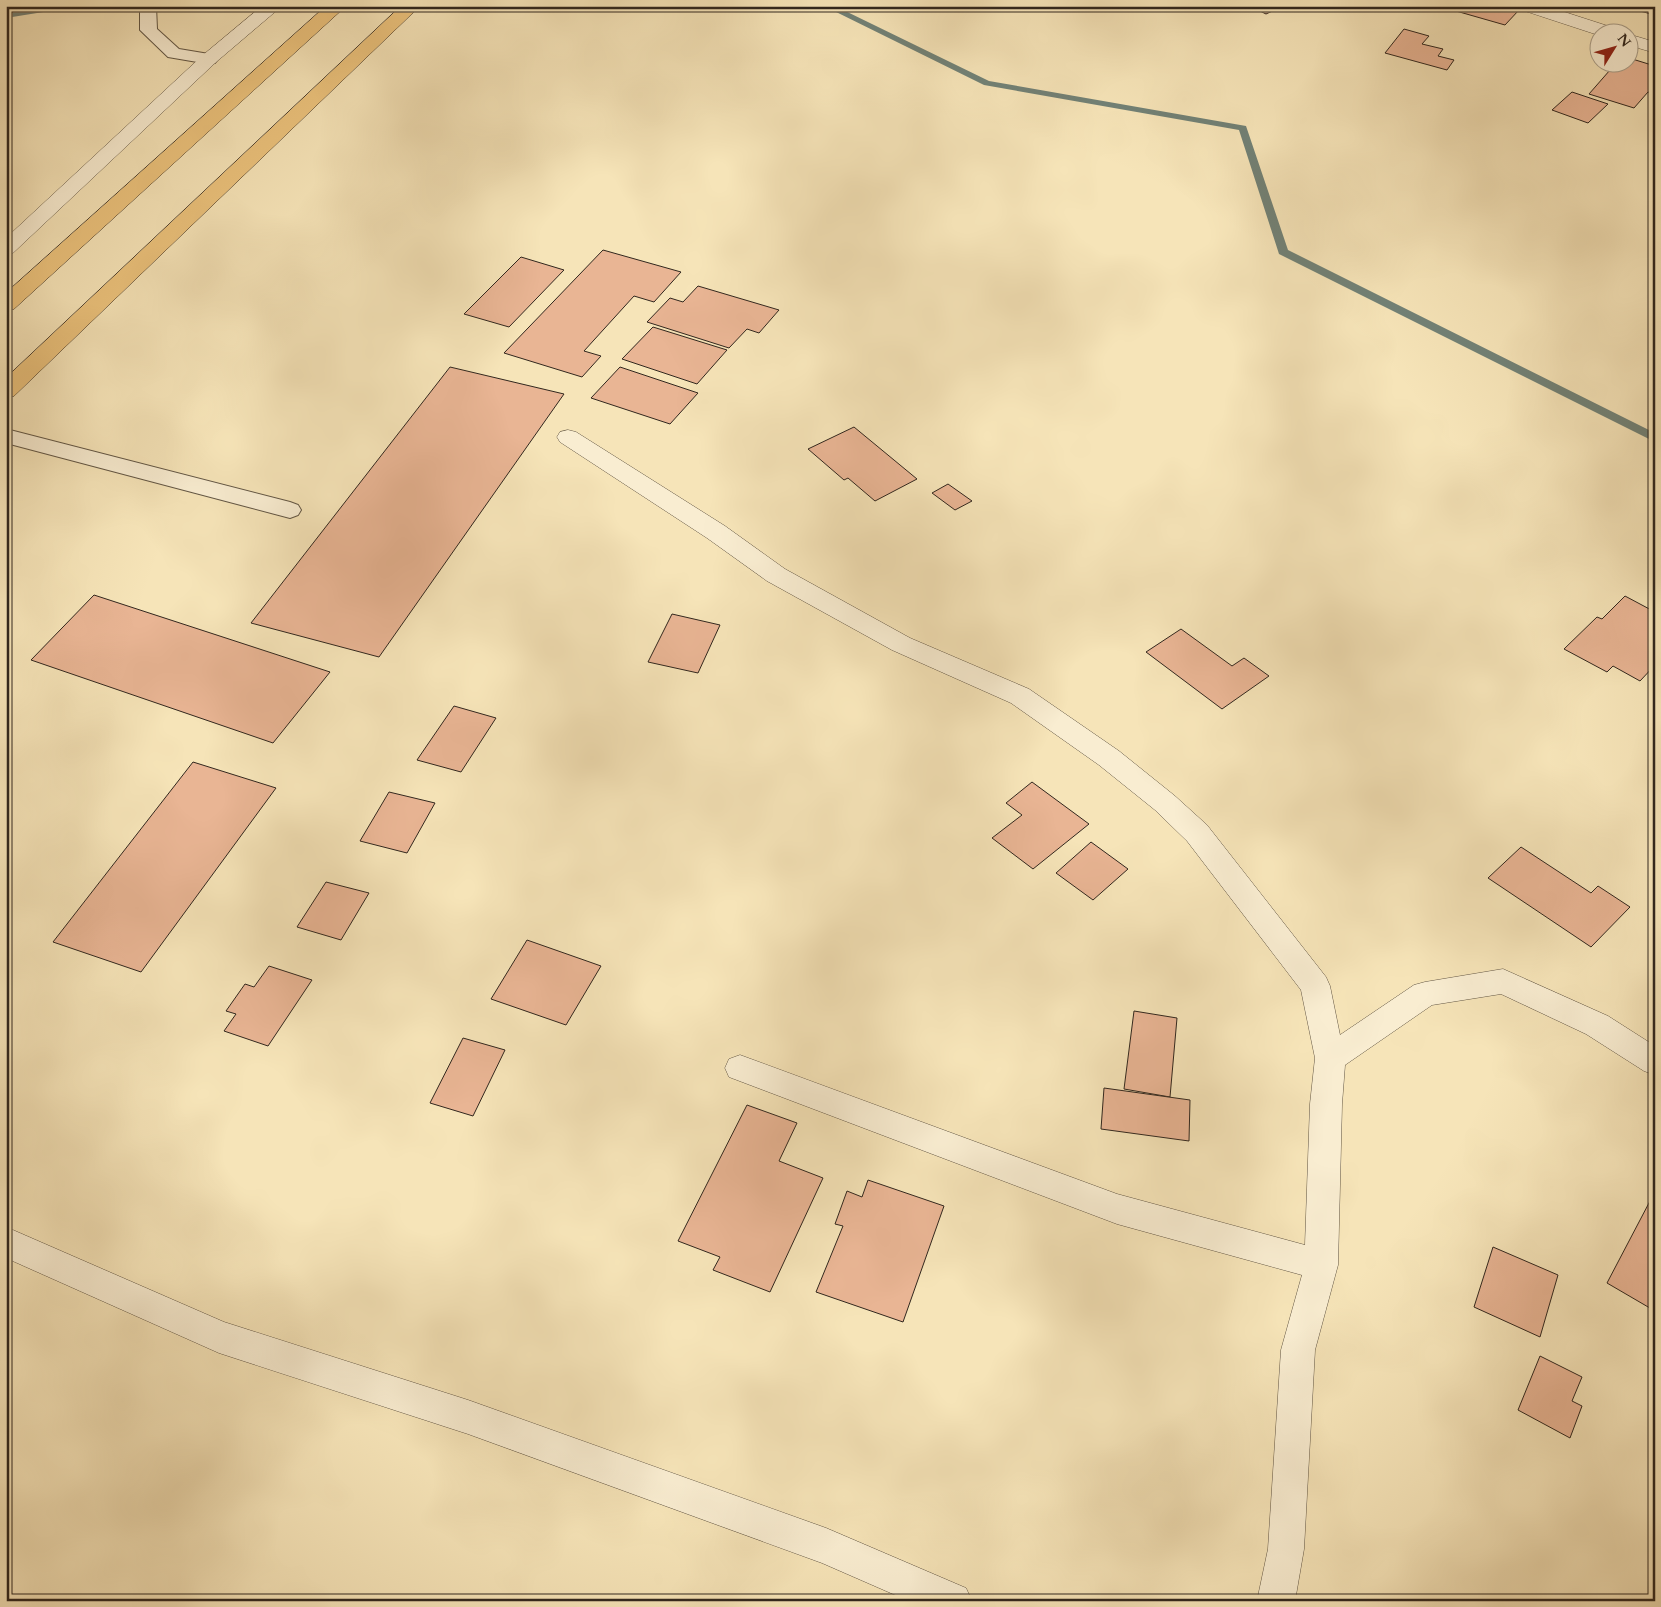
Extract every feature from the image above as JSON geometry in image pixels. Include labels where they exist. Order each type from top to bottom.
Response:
[{"type":"highway","points":[[6,304],[337,6]]},
{"type":"highway","points":[[6,391],[411,6]]},
{"type":"street","points":[[6,249],[209,60],[273,6]]},
{"type":"street","points":[[1528,6],[1588,26]]},
{"type":"street","points":[[1638,42],[1655,48]]},
{"type":"street","points":[[568,437],[716,532],[776,575],[901,644],[1020,696],[1109,758],[1157,797],[1197,834],[1314,986],[1330,1058],[1326,1104],[1320,1265],[1298,1350],[1286,1549],[1276,1601]]},
{"type":"street","points":[[1330,1058],[1425,994],[1503,981],[1597,1025],[1655,1062]]},
{"type":"street","points":[[740,1068],[1117,1209],[1320,1265]]},
{"type":"street","points":[[6,1242],[219,1338],[477,1420],[826,1546],[953,1601]]},
{"type":"lane","points":[[148,6],[149,30],[174,53],[209,60]]},
{"type":"lane","points":[[6,436],[290,510]]},
{"type":"building","points":[[1250,6],[1280,6],[1281,7],[1266,14]]},
{"type":"building","points":[[1452,6],[1505,6],[1519,10],[1505,25],[1449,9]]},
{"type":"building","points":[[1637,6],[1655,6],[1655,15],[1640,11],[1642,8]]},
{"type":"building","points":[[1404,29],[1429,36],[1422,44],[1443,49],[1438,56],[1454,60],[1447,70],[1385,53]]},
{"type":"building","points":[[1638,61],[1655,66],[1655,94],[1648,92],[1634,108],[1589,94],[1608,72],[1638,72]]},
{"type":"building","points":[[1572,92],[1608,104],[1588,123],[1552,110]]},
{"type":"building","points":[[603,250],[681,272],[654,302],[634,296],[584,351],[601,356],[582,377],[504,353]]},
{"type":"building","points":[[521,257],[564,270],[509,327],[464,314]]},
{"type":"building","points":[[698,286],[779,310],[759,333],[747,329],[729,348],[647,322],[670,298],[683,302]]},
{"type":"building","points":[[653,327],[727,350],[697,384],[622,359]]},
{"type":"building","points":[[450,367],[564,394],[379,657],[251,623]]},
{"type":"building","points":[[620,367],[698,393],[670,424],[591,398]]},
{"type":"building","points":[[854,427],[917,479],[875,501],[848,478],[844,480],[808,449]]},
{"type":"building","points":[[948,484],[972,501],[955,510],[932,493]]},
{"type":"building","points":[[94,595],[330,672],[273,743],[31,660]]},
{"type":"building","points":[[1625,596],[1655,612],[1655,665],[1640,681],[1613,666],[1607,672],[1564,649],[1597,617],[1602,619]]},
{"type":"building","points":[[672,614],[720,625],[698,673],[648,662]]},
{"type":"building","points":[[1181,629],[1232,666],[1244,658],[1269,676],[1222,709],[1146,652]]},
{"type":"building","points":[[454,706],[496,718],[461,772],[417,760]]},
{"type":"building","points":[[193,762],[276,788],[141,972],[53,942]]},
{"type":"building","points":[[1032,782],[1089,824],[1033,869],[992,838],[1022,815],[1006,803]]},
{"type":"building","points":[[389,792],[435,803],[407,853],[360,841]]},
{"type":"building","points":[[1091,842],[1128,869],[1093,900],[1056,873]]},
{"type":"building","points":[[1521,847],[1591,893],[1598,886],[1630,907],[1591,947],[1488,878]]},
{"type":"building","points":[[326,882],[369,893],[341,940],[297,927]]},
{"type":"building","points":[[527,940],[601,966],[566,1025],[491,999]]},
{"type":"building","points":[[269,966],[312,980],[268,1046],[224,1031],[236,1014],[226,1011],[245,984],[254,987]]},
{"type":"building","points":[[1134,1011],[1177,1018],[1170,1097],[1124,1089]]},
{"type":"building","points":[[463,1038],[505,1050],[473,1116],[430,1103]]},
{"type":"building","points":[[1104,1088],[1190,1100],[1189,1141],[1101,1129]]},
{"type":"building","points":[[747,1105],[797,1123],[779,1161],[823,1178],[770,1292],[713,1270],[720,1257],[678,1241]]},
{"type":"building","points":[[868,1180],[944,1206],[903,1322],[816,1292],[843,1226],[835,1224],[847,1191],[862,1197]]},
{"type":"building","points":[[1650,1201],[1655,1204],[1655,1311],[1607,1283]]},
{"type":"building","points":[[1493,1247],[1558,1275],[1540,1337],[1474,1307]]},
{"type":"building","points":[[1540,1356],[1582,1377],[1572,1401],[1582,1406],[1570,1438],[1518,1410]]},
{"type":"waterway","points":[[6,15],[62,6]]},
{"type":"waterway","points":[[828,6],[987,83],[1243,128],[1283,252],[1655,438]]}]
